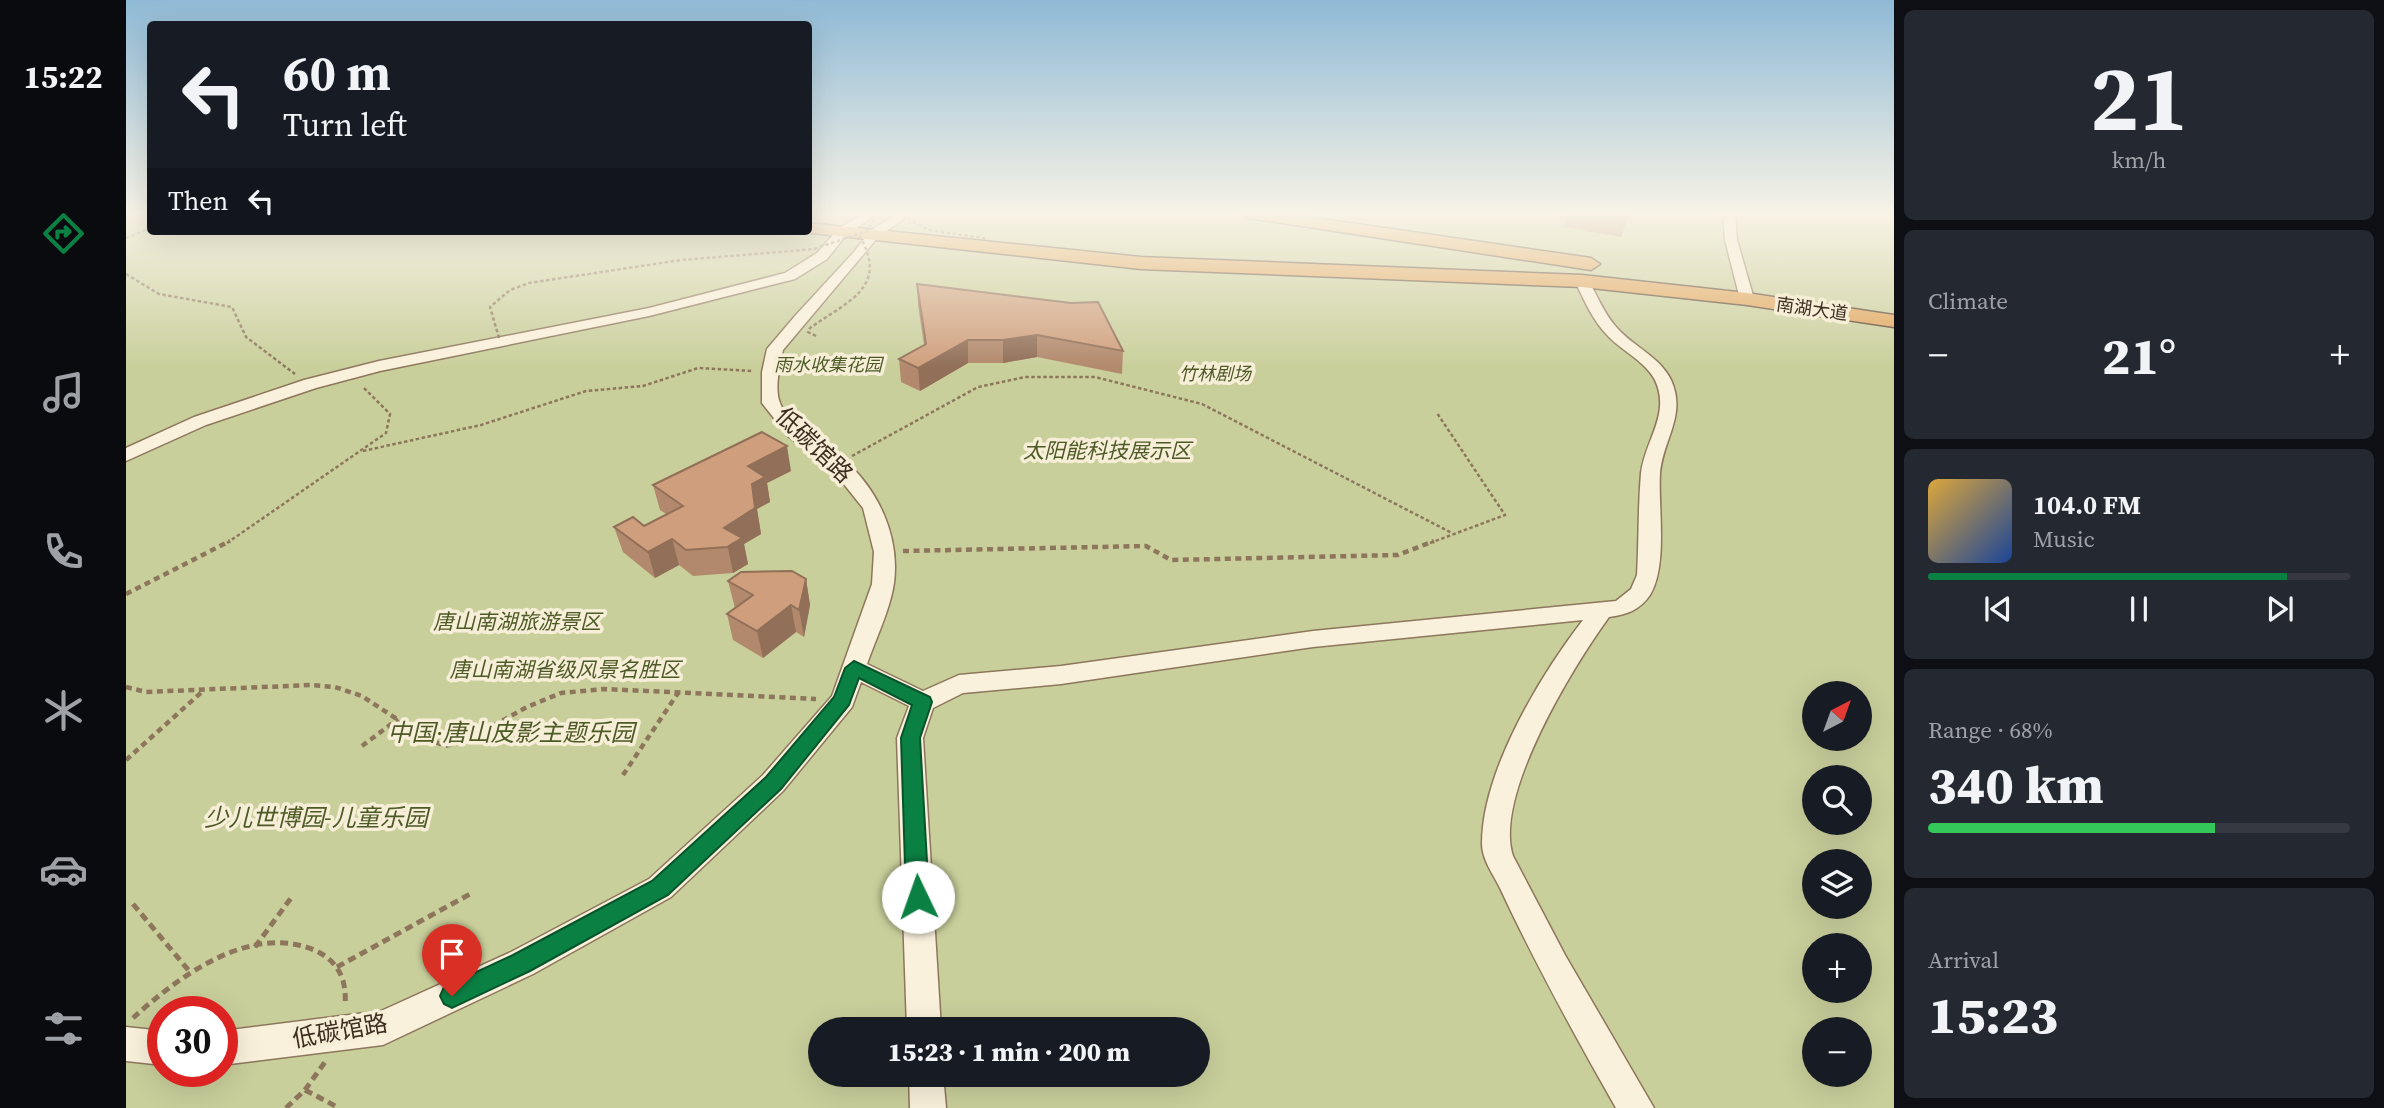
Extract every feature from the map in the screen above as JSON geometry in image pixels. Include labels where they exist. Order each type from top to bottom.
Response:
[{"type":"highway","name":"南湖大道","points":[[1183,265],[1582,281],[1745,294],[1894,312]]},
{"type":"highway","name":"南湖大道","points":[[1565,265],[1894,321]]},
{"type":"street","points":[[126,455],[201,421],[349,373],[649,312],[790,276],[808,265]]},
{"type":"street","name":"低碳馆路","points":[[238,1046],[383,1028],[522,963],[660,888],[773,783],[843,700],[883,584],[884,552],[873,507],[838,464],[794,432],[771,403],[770,372],[775,349],[850,265]]},
{"type":"street","points":[[1737,265],[1745,294]]},
{"type":"street","points":[[923,1017],[910,738],[923,702],[959,684],[1061,675],[1313,639],[1622,608],[1640,593],[1648,575],[1651,470],[1669,415],[1668,395],[1662,378],[1651,364],[1599,315],[1582,281]]},
{"type":"street","points":[[1603,609],[1571,650],[1532,722],[1504,795],[1495,846],[1528,920],[1636,1108]]},
{"type":"street","points":[[854,668],[923,702]]},
{"type":"street","points":[[126,1044],[147,1046]]},
{"type":"street","points":[[927,1087],[928,1108]]},
{"type":"path","points":[[499,338],[490,307],[510,290],[529,283],[650,265]]},
{"type":"path","points":[[816,336],[808,332],[810,328],[863,288],[873,275],[874,265]]},
{"type":"path","points":[[126,274],[159,294],[232,307],[246,337],[310,384]]},
{"type":"path","points":[[363,451],[481,425],[586,391],[643,386],[698,368],[770,372]]},
{"type":"path","points":[[126,594],[220,548],[386,433],[390,414],[349,373]]},
{"type":"path","points":[[838,464],[978,387],[1025,377],[1095,377],[1202,404],[1454,534]]},
{"type":"path","points":[[884,552],[1146,546],[1171,560],[1398,555],[1505,515],[1437,413]]},
{"type":"path","points":[[126,687],[146,692],[312,685],[335,687],[362,696],[444,746],[464,743],[527,707],[561,693],[604,689],[843,700]]},
{"type":"path","points":[[126,760],[205,690]]},
{"type":"path","points":[[623,775],[678,693]]},
{"type":"path","points":[[362,746],[397,719]]},
{"type":"path","points":[[338,967],[470,894]]},
{"type":"path","points":[[254,947],[291,898]]},
{"type":"path","points":[[132,904],[191,973]]},
{"type":"path","points":[[126,1025],[155,997],[191,973],[239,950],[279,943],[312,947],[338,967],[347,987],[344,1021],[328,1058],[305,1090],[286,1108]]},
{"type":"path","points":[[305,1090],[339,1108]]},
{"type":"green space","name":"唐山南湖旅游景区","points":[[126,265],[1894,265],[1894,1108],[126,1108]]},
{"type":"building","points":[[917,284],[1071,303],[1098,302],[1123,351],[1037,335],[1003,340],[968,340],[918,368],[899,359],[926,344]]},
{"type":"building","points":[[762,432],[787,446],[748,466],[765,477],[752,484],[755,508],[724,528],[742,538],[727,547],[686,550],[672,539],[648,552],[614,527],[633,517],[644,526],[683,506],[653,485]]},
{"type":"building","points":[[792,571],[806,579],[799,610],[791,605],[757,631],[727,614],[753,595],[728,581],[741,572]]},
{"type":"route","points":[[452,996],[522,963],[660,888],[773,783],[843,700],[854,668],[923,702],[910,738],[918,897]]},
{"type":"park label","name":"雨水收集花园","points":[[828,365]]},
{"type":"park label","name":"竹林剧场","points":[[1215,374]]},
{"type":"park label","name":"太阳能科技展示区","points":[[1107,451]]},
{"type":"park label","name":"唐山南湖省级风景名胜区","points":[[565,670]]},
{"type":"park label","name":"中国·唐山皮影主题乐园","points":[[511,733]]},
{"type":"park label","name":"少儿世博园-儿童乐园","points":[[316,818]]}]
